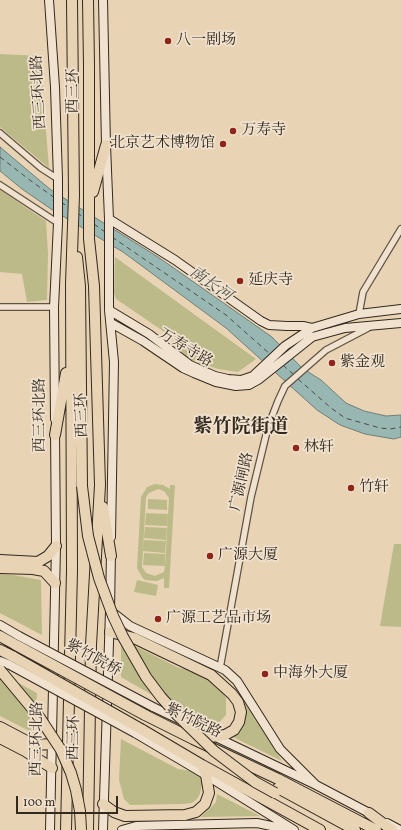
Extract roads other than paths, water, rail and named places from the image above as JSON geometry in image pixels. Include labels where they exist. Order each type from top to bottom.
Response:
[{"type":"highway","name":"西三环","points":[[66,830],[72,570],[71,284],[74,195],[72,0]]},
{"type":"highway","name":"西三环","points":[[88,0],[90,66],[89,240],[94,286],[100,485],[92,645],[88,830]]},
{"type":"highway","points":[[89,206],[106,145]]},
{"type":"highway","points":[[73,227],[80,286],[85,486],[88,536],[102,585],[123,638],[146,677],[161,697],[214,751],[255,782],[276,790],[354,830]]},
{"type":"highway","points":[[85,486],[87,287],[89,240]]},
{"type":"highway","points":[[55,435],[71,349]]},
{"type":"highway","points":[[100,485],[111,556]]},
{"type":"highway","points":[[0,560],[38,562],[48,556],[56,546]]},
{"type":"highway","points":[[0,568],[33,568],[44,571],[55,583]]},
{"type":"highway","points":[[110,632],[134,638],[211,675],[232,694],[238,702],[241,712],[239,722],[234,730],[225,735],[193,739]]},
{"type":"highway","name":"紫竹院路","points":[[0,636],[18,641],[145,715],[278,779],[376,830]]},
{"type":"highway","name":"紫竹院路","points":[[0,650],[12,661],[320,830]]},
{"type":"highway","points":[[0,654],[12,661]]},
{"type":"highway","points":[[0,670],[40,718],[61,750],[71,773],[76,790],[80,811],[81,830]]},
{"type":"highway","points":[[0,680],[36,723],[57,756],[70,791],[74,810],[75,830]]},
{"type":"highway","points":[[0,727],[34,745],[52,744]]},
{"type":"highway","points":[[0,738],[38,758],[52,768]]},
{"type":"highway","points":[[103,804],[114,812],[125,816],[185,815],[196,812],[205,804],[209,793],[206,775],[202,765]]},
{"type":"highway","points":[[276,790],[342,830]]},
{"type":"highway","points":[[369,813],[392,830]]},
{"type":"street","name":"西三环北路","points":[[49,0],[55,87],[58,182],[58,223],[54,307],[56,546],[50,830]]},
{"type":"street","points":[[102,830],[110,632],[114,362],[109,310],[109,219],[103,0]]},
{"type":"street","points":[[0,133],[58,182]]},
{"type":"street","points":[[0,185],[58,223]]},
{"type":"street","points":[[109,219],[176,260],[261,321],[273,325],[303,326],[312,328]]},
{"type":"street","points":[[359,314],[363,292],[401,229]]},
{"type":"street","points":[[0,307],[54,307]]},
{"type":"street","points":[[266,369],[285,346],[312,328],[359,314],[401,309]]},
{"type":"street","name":"万寿寺路","points":[[109,310],[149,334],[190,365],[215,376],[241,380],[266,369]]},
{"type":"street","name":"万寿寺路","points":[[111,323],[144,341],[183,368],[205,379],[236,386],[249,385],[258,380],[266,369]]},
{"type":"street","points":[[266,369],[312,337],[344,328],[401,323]]},
{"type":"street","name":"广源闸路","points":[[220,668],[251,497],[268,427],[285,386],[326,350],[372,325]]},
{"type":"street","points":[[110,610],[130,626],[225,670],[237,681],[280,749],[316,785]]},
{"type":"street","name":"紫竹院路","points":[[0,625],[18,641]]},
{"type":"street","name":"紫竹院桥","points":[[18,641],[153,707]]},
{"type":"street","name":"紫竹院路","points":[[0,661],[12,661]]},
{"type":"street","name":"紫竹院路","points":[[153,707],[316,785],[400,830]]},
{"type":"street","name":"紫竹院路","points":[[138,731],[294,830]]},
{"type":"street","points":[[122,830],[136,826],[257,823],[290,830]]},
{"type":"water","points":[[0,147],[51,190],[158,257],[272,337],[302,368],[321,380],[346,403],[364,411],[386,416],[401,415],[401,437],[394,439],[365,434],[340,425],[317,410],[226,328],[123,252],[51,209],[22,189],[0,171]]},
{"type":"place","name":"八一剧场","points":[[168,41]]},
{"type":"place","name":"万寿寺","points":[[233,131]]},
{"type":"place","name":"北京艺术博物馆","points":[[223,144]]},
{"type":"place","name":"延庆寺","points":[[240,281]]},
{"type":"place","name":"紫金观","points":[[332,363]]},
{"type":"place","name":"林轩","points":[[296,448]]},
{"type":"place","name":"竹轩","points":[[351,488]]},
{"type":"place","name":"广源大厦","points":[[210,556]]},
{"type":"place","name":"广源工艺品市场","points":[[158,619]]},
{"type":"place","name":"中海外大厦","points":[[265,674]]},
{"type":"district","name":"紫竹院街道","points":[[241,429]]},
{"type":"water label","name":"南长河","points":[[210,285]]}]
